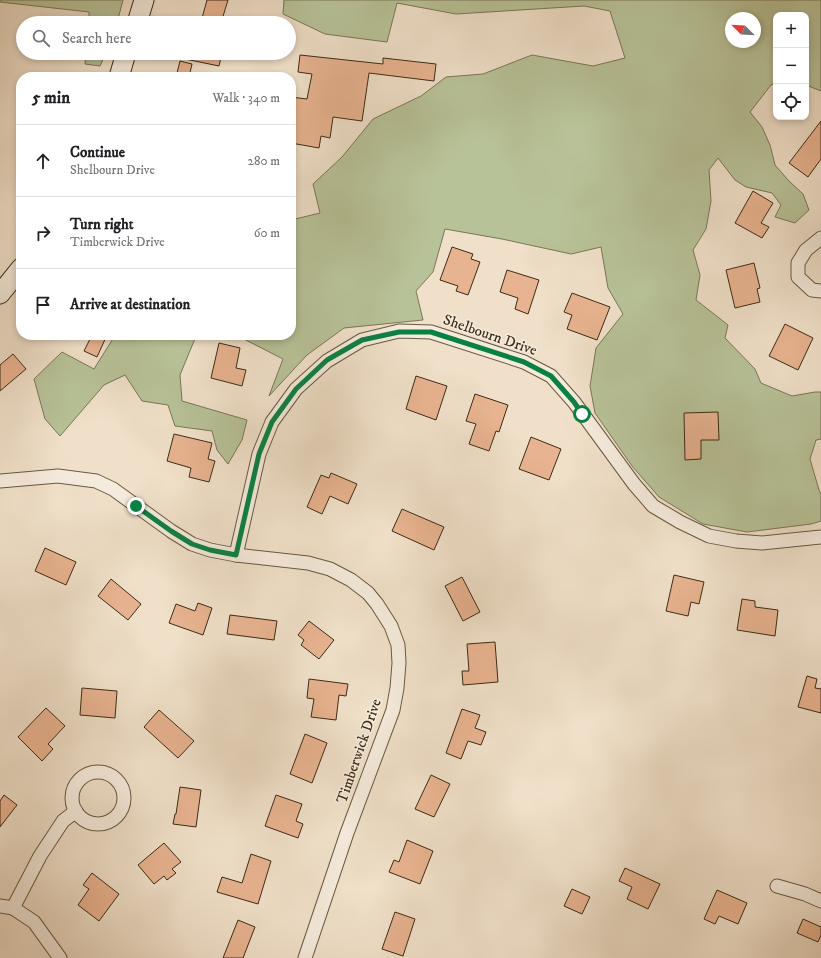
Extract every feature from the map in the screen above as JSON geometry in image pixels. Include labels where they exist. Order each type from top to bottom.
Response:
[{"type":"street","points":[[139,16],[144,0]]},
{"type":"street","points":[[120,72],[124,60]]},
{"type":"street","points":[[821,238],[806,250],[798,263],[798,277],[812,290],[821,291]]},
{"type":"street","points":[[0,294],[16,274]]},
{"type":"street","name":"Shelbourn Drive","points":[[236,555],[259,454],[272,422],[296,389],[327,360],[362,340],[399,332],[431,332],[524,362],[551,376],[574,402],[634,484],[653,506],[680,522],[709,536],[736,541],[762,543],[821,537]]},
{"type":"street","name":"Timberwick Drive","points":[[0,481],[58,476],[96,481],[113,489],[171,531],[192,544],[210,550],[236,555],[308,563],[330,569],[351,580],[368,593],[377,604],[391,626],[398,645],[399,663],[393,710],[347,833],[305,958]]},
{"type":"street","points":[[102,772],[110,774],[116,778],[124,791],[125,798],[120,812],[115,818],[108,822],[94,824],[80,817],[76,811],[72,797],[74,790],[77,783],[88,774],[102,772]]},
{"type":"street","points":[[60,958],[34,922],[6,907],[63,821],[76,811]]},
{"type":"street","points":[[776,886],[805,894],[821,901]]},
{"type":"green space","points":[[0,0],[123,0],[119,16],[89,16],[89,12],[0,2]]},
{"type":"green space","points":[[284,0],[821,0],[821,91],[809,86],[809,12],[773,12],[773,84],[750,112],[762,127],[770,145],[775,165],[803,194],[809,210],[795,223],[775,217],[781,205],[772,193],[746,187],[735,180],[718,158],[709,170],[711,201],[706,229],[693,250],[700,275],[696,300],[728,325],[725,338],[755,369],[761,383],[792,396],[821,392],[821,439],[816,440],[810,459],[821,494],[821,521],[811,524],[747,532],[703,524],[659,497],[632,466],[595,413],[590,386],[596,348],[623,314],[608,288],[601,247],[571,254],[502,239],[445,229],[433,272],[416,291],[423,320],[344,328],[307,355],[269,396],[283,359],[246,340],[296,340],[296,219],[320,213],[313,184],[342,157],[373,119],[421,96],[446,77],[483,74],[532,55],[593,66],[625,58],[610,11],[584,6],[456,14],[397,3],[387,42],[325,34],[296,20],[296,16],[287,16],[283,14]]},
{"type":"green space","points":[[85,60],[103,60],[100,66],[85,64]]},
{"type":"green space","points":[[112,340],[195,340],[180,375],[182,401],[247,420],[242,440],[228,464],[217,450],[212,431],[175,426],[168,405],[142,401],[125,375],[104,385],[60,436],[45,419],[34,379],[62,352],[94,369]]},
{"type":"building","points":[[207,0],[228,0],[223,16],[203,16]]},
{"type":"building","points":[[300,55],[383,64],[383,58],[436,64],[434,81],[369,73],[362,121],[333,117],[330,138],[321,136],[319,148],[296,144],[296,98],[307,99],[312,74],[298,72]]},
{"type":"building","points":[[190,60],[220,60],[219,66]]},
{"type":"building","points":[[180,61],[192,64],[190,72],[177,72]]},
{"type":"building","points":[[821,121],[821,159],[808,177],[789,163]]},
{"type":"building","points":[[753,191],[773,203],[761,223],[769,227],[762,238],[735,223]]},
{"type":"building","points":[[452,247],[473,254],[471,259],[480,262],[468,295],[456,291],[458,286],[440,280]]},
{"type":"building","points":[[754,263],[760,288],[757,289],[760,302],[735,308],[726,270]]},
{"type":"building","points":[[507,270],[539,280],[528,314],[515,309],[518,298],[500,292]]},
{"type":"building","points":[[572,293],[610,307],[597,340],[567,329],[572,315],[564,312]]},
{"type":"building","points":[[785,324],[813,338],[798,370],[769,356]]},
{"type":"building","points":[[90,340],[105,340],[97,357],[84,351]]},
{"type":"building","points":[[219,343],[240,348],[236,368],[246,370],[242,386],[211,378]]},
{"type":"building","points":[[13,354],[26,369],[0,391],[0,365]]},
{"type":"building","points":[[416,376],[447,386],[436,420],[406,409]]},
{"type":"building","points":[[475,394],[508,405],[499,432],[496,431],[489,451],[469,444],[476,424],[466,421]]},
{"type":"building","points":[[718,412],[719,440],[701,440],[701,459],[685,460],[684,413]]},
{"type":"building","points":[[174,434],[212,443],[208,459],[215,461],[209,482],[189,477],[191,468],[167,461]]},
{"type":"building","points":[[531,437],[561,449],[549,480],[519,469]]},
{"type":"building","points":[[331,473],[357,484],[348,504],[330,496],[322,514],[307,507],[321,475],[329,478]]},
{"type":"building","points":[[402,509],[444,527],[434,550],[392,531]]},
{"type":"building","points":[[45,548],[76,562],[66,585],[35,571]]},
{"type":"building","points":[[674,575],[704,582],[699,604],[691,602],[688,616],[666,611]]},
{"type":"building","points":[[462,577],[480,612],[463,621],[445,586]]},
{"type":"building","points":[[111,579],[141,604],[128,620],[98,596]]},
{"type":"building","points":[[742,599],[755,601],[755,607],[778,610],[775,636],[737,630]]},
{"type":"building","points":[[198,603],[212,608],[203,635],[169,623],[176,604],[195,611]]},
{"type":"building","points":[[230,615],[277,621],[274,640],[227,634]]},
{"type":"building","points":[[309,621],[334,640],[319,659],[301,645],[304,640],[298,635]]},
{"type":"building","points":[[495,642],[498,682],[463,685],[462,671],[469,671],[467,644]]},
{"type":"building","points":[[807,676],[817,679],[815,688],[821,689],[821,713],[798,707]]},
{"type":"building","points":[[309,679],[348,684],[346,696],[339,695],[336,720],[311,717],[314,699],[307,698]]},
{"type":"building","points":[[82,688],[117,691],[115,718],[80,715]]},
{"type":"building","points":[[46,708],[65,726],[48,744],[53,749],[42,761],[18,737]]},
{"type":"building","points":[[462,709],[480,715],[475,728],[486,732],[481,745],[468,741],[461,759],[446,753]]},
{"type":"building","points":[[159,710],[194,741],[178,758],[144,727]]},
{"type":"building","points":[[305,734],[327,743],[312,783],[290,774]]},
{"type":"building","points":[[431,775],[450,784],[434,817],[415,809]]},
{"type":"building","points":[[180,787],[201,790],[196,827],[173,824]]},
{"type":"building","points":[[4,795],[17,805],[0,827],[0,801]]},
{"type":"building","points":[[276,795],[302,804],[296,821],[303,824],[298,838],[265,826]]},
{"type":"building","points":[[407,840],[433,851],[420,884],[389,872],[394,860],[399,862]]},
{"type":"building","points":[[164,843],[181,862],[172,869],[176,873],[167,880],[164,876],[154,884],[138,865]]},
{"type":"building","points":[[251,854],[271,861],[258,904],[217,892],[222,877],[242,883]]},
{"type":"building","points":[[625,868],[660,884],[648,909],[627,899],[632,887],[619,881]]},
{"type":"building","points":[[92,873],[119,894],[99,921],[78,905],[89,889],[83,885]]},
{"type":"building","points":[[572,889],[590,897],[582,914],[564,906]]},
{"type":"building","points":[[717,890],[747,903],[738,924],[719,916],[715,924],[704,919]]},
{"type":"building","points":[[395,912],[415,919],[403,956],[382,949]]},
{"type":"building","points":[[803,919],[821,927],[821,935],[818,942],[797,933]]},
{"type":"building","points":[[238,920],[255,927],[243,958],[223,958]]},
{"type":"route","points":[[136,506],[192,544],[210,550],[236,555],[259,454],[272,422],[296,389],[327,360],[362,340],[399,332],[431,332],[524,362],[551,376],[574,402],[582,414]]}]
